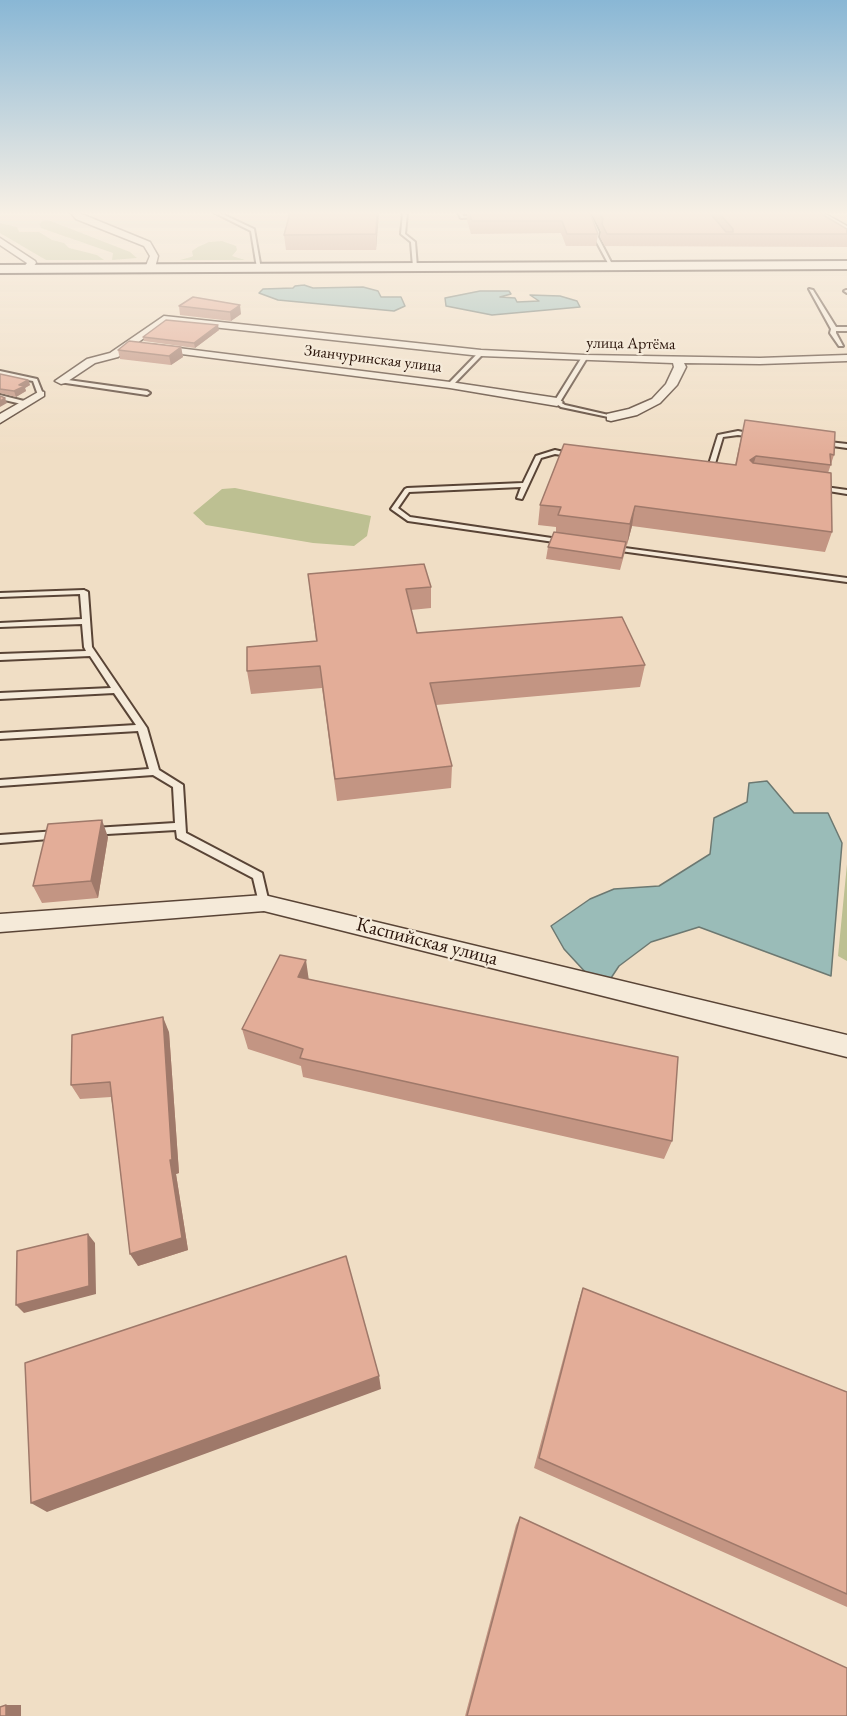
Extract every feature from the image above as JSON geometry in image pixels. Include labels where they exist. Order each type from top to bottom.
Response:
[{"type":"street","name":"улица Артёма","points":[[129,345],[164,319],[481,353],[678,360],[847,358]]},
{"type":"street","points":[[61,381],[91,361],[114,355],[129,345]]},
{"type":"street","name":"Зианчуринская улица","points":[[129,345],[450,385],[557,402]]},
{"type":"street","points":[[611,417],[633,412],[656,401],[671,385],[680,367],[678,360]]},
{"type":"street","points":[[0,419],[40,394]]},
{"type":"street","name":"Каспийская улица","points":[[0,923],[264,903],[847,1046]]},
{"type":"lane","points":[[813,293],[841,345]]},
{"type":"lane","points":[[834,329],[847,329]]},
{"type":"lane","points":[[450,385],[481,353]]},
{"type":"lane","points":[[557,402],[584,358]]},
{"type":"lane","points":[[0,373],[35,380],[40,394]]},
{"type":"lane","points":[[61,381],[147,393]]},
{"type":"lane","points":[[0,397],[26,403]]},
{"type":"lane","name":"Зианчуринская улица","points":[[557,402],[562,406],[611,417]]},
{"type":"lane","points":[[692,467],[712,466],[720,436],[738,433],[760,436]]},
{"type":"lane","points":[[814,442],[847,446]]},
{"type":"lane","points":[[520,498],[538,457],[555,452],[578,455]]},
{"type":"lane","points":[[526,485],[406,490],[394,509],[408,519],[572,543]]},
{"type":"lane","points":[[814,488],[847,492]]},
{"type":"lane","points":[[607,548],[847,580]]},
{"type":"lane","points":[[0,595],[84,592],[88,647],[142,728],[155,772]]},
{"type":"lane","points":[[0,625],[85,621]]},
{"type":"lane","points":[[0,657],[92,653]]},
{"type":"lane","points":[[0,696],[116,690]]},
{"type":"lane","points":[[0,736],[142,728]]},
{"type":"lane","points":[[0,783],[155,772],[178,785],[181,835],[258,876],[264,903]]},
{"type":"lane","points":[[0,839],[180,826]]},
{"type":"green space","points":[[235,488],[371,516],[367,536],[354,546],[313,543],[206,525],[193,513],[222,489]]},
{"type":"green space","points":[[847,864],[847,961],[838,956]]},
{"type":"water","points":[[259,293],[379,293],[381,297],[401,297],[405,306],[394,311],[278,300]]},
{"type":"water","points":[[470,293],[510,293],[500,297],[515,298],[517,302],[539,301],[530,295],[560,296],[577,301],[580,307],[492,315],[446,306],[445,298]]},
{"type":"water","points":[[767,781],[794,813],[828,813],[842,843],[831,976],[699,927],[651,942],[619,966],[609,981],[588,975],[564,949],[551,926],[590,899],[614,889],[659,886],[710,854],[714,818],[747,802],[749,783]]},
{"type":"building","points":[[193,297],[240,305],[230,312],[179,306]]},
{"type":"building","points":[[166,320],[218,325],[194,343],[143,337]]},
{"type":"building","points":[[129,341],[181,347],[169,356],[118,350]]},
{"type":"building","points":[[0,374],[28,380],[19,385],[25,386],[14,391],[0,389]]},
{"type":"building","points":[[745,420],[835,432],[834,455],[830,454],[831,465],[756,456],[750,460],[753,463],[831,473],[832,532],[635,506],[630,524],[558,515],[561,507],[540,505],[564,444],[736,465]]},
{"type":"building","points":[[554,532],[626,542],[622,558],[548,547]]},
{"type":"building","points":[[424,564],[431,587],[406,589],[417,633],[622,617],[645,665],[430,683],[452,766],[335,779],[320,666],[247,671],[247,647],[317,641],[308,574]]},
{"type":"building","points":[[102,820],[91,881],[33,886],[48,824]]},
{"type":"building","points":[[280,955],[306,960],[298,977],[678,1057],[672,1141],[300,1058],[303,1049],[242,1029]]},
{"type":"building","points":[[163,1017],[172,1160],[170,1160],[182,1238],[130,1254],[110,1082],[71,1085],[72,1035]]},
{"type":"building","points":[[88,1234],[89,1286],[16,1305],[17,1251]]},
{"type":"building","points":[[346,1256],[379,1376],[31,1503],[25,1363]]},
{"type":"building","points":[[583,1288],[847,1392],[847,1594],[539,1458]]},
{"type":"building","points":[[520,1517],[847,1668],[847,1716],[467,1716]]},
{"type":"building","points":[[6,1705],[6,1716],[0,1716],[0,1707]]}]
